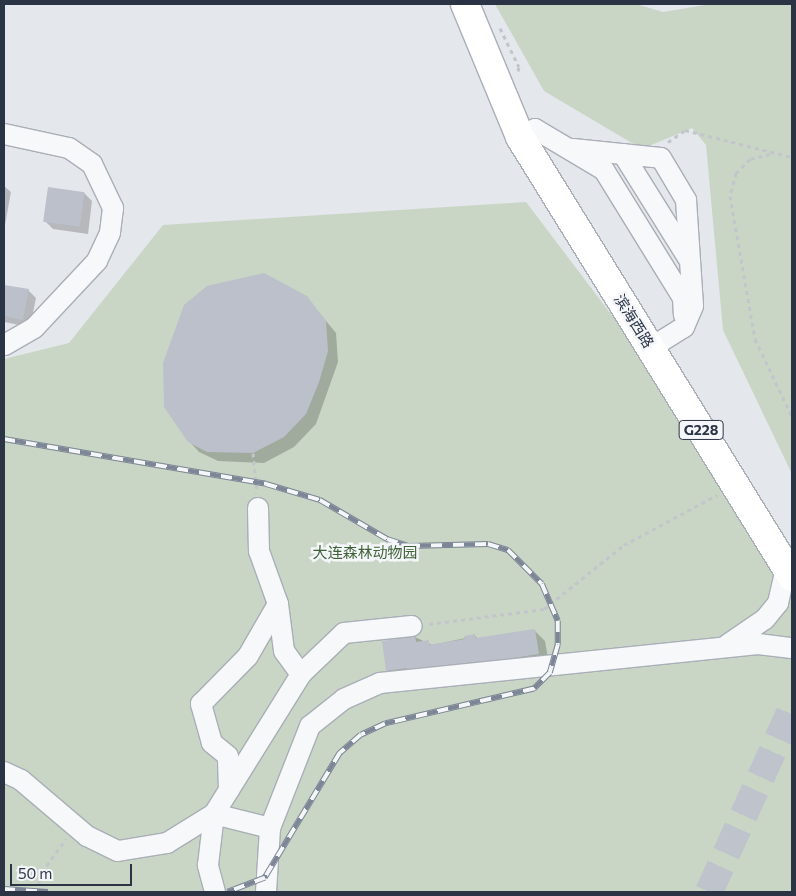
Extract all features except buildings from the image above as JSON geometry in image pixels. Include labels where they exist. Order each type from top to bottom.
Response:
[{"type":"highway","name":"滨海西路","points":[[465,4],[527,133],[667,338],[790,562]]},
{"type":"highway","name":"滨海西路","points":[[667,338],[736,486],[790,562]]},
{"type":"street","points":[[527,133],[573,150],[604,170],[684,298],[667,338]]},
{"type":"street","points":[[4,134],[69,148],[92,164],[113,208],[110,233],[97,261],[34,328],[4,345]]},
{"type":"street","points":[[573,150],[661,158],[686,200],[693,306],[667,338]]},
{"type":"street","points":[[615,153],[690,263]]},
{"type":"street","points":[[615,153],[678,267],[693,306]]},
{"type":"street","points":[[258,508],[259,551],[278,604],[284,651],[301,674]]},
{"type":"street","points":[[721,648],[765,619],[785,587],[790,562]]},
{"type":"street","points":[[229,790],[228,756],[212,743],[201,704],[248,656],[278,604]]},
{"type":"street","points":[[215,892],[208,864],[214,814],[301,674],[344,633],[412,626]]},
{"type":"street","points":[[266,892],[270,828],[310,726],[344,699],[380,683],[758,644],[792,648]]},
{"type":"street","points":[[4,772],[21,780],[75,826],[118,851],[167,843],[214,814],[270,828]]},
{"type":"path","points":[[644,156],[685,130],[770,154],[792,157]]},
{"type":"path","points":[[770,154],[750,159],[736,174],[730,196],[755,339],[792,417]]},
{"type":"path","points":[[253,453],[258,508]]},
{"type":"path","points":[[412,626],[544,609],[624,545],[736,486]]},
{"type":"path","points":[[36,892],[42,872],[75,826]]},
{"type":"green space","points":[[495,4],[636,4],[663,12],[711,4],[792,4],[792,474],[723,330],[706,145],[692,128],[642,149],[544,91]]},
{"type":"green space","name":"大连森林动物园","points":[[526,202],[792,553],[792,892],[4,892],[4,359],[69,343],[163,225]]},
{"type":"tunnel","points":[[709,892],[792,708]]},
{"type":"railway","points":[[4,439],[266,484],[320,500],[387,539],[409,546],[488,544],[508,550],[542,584],[558,621],[558,645],[550,673],[534,689],[385,724],[361,735],[340,753],[265,878],[228,892]]},
{"type":"railway","points":[[4,889],[48,892]]}]
